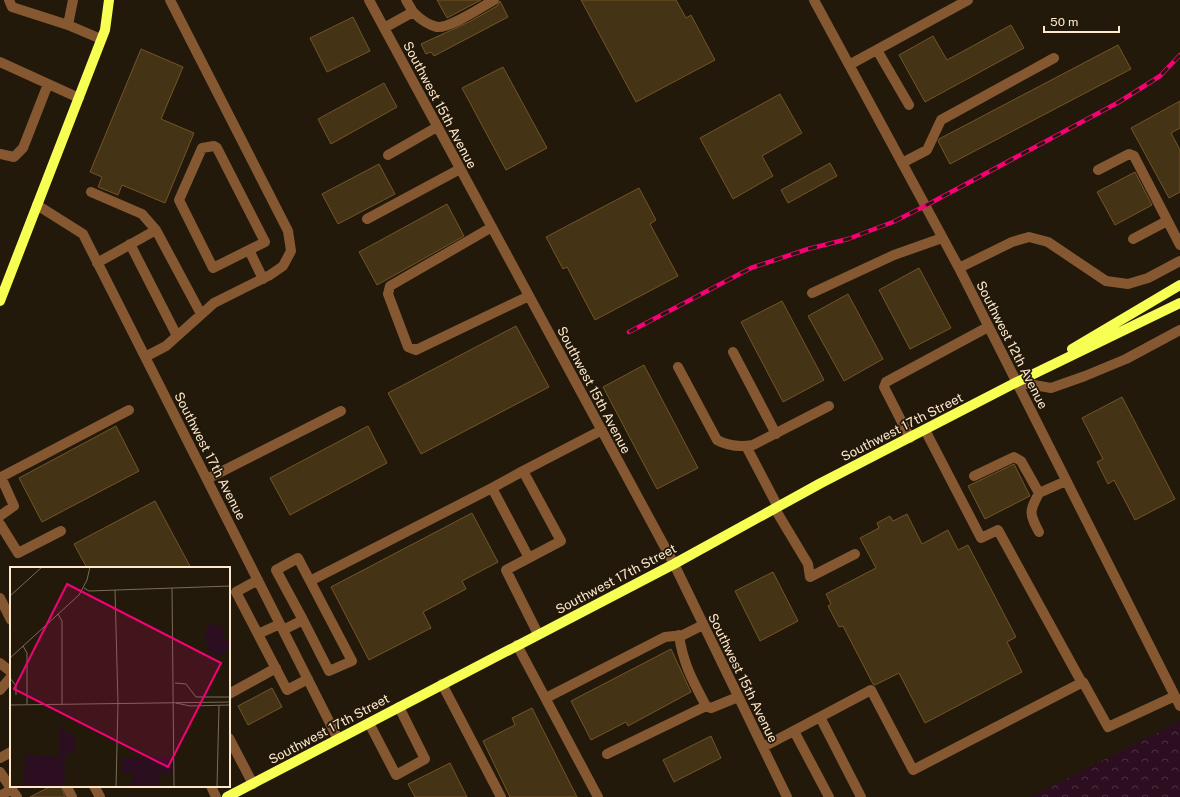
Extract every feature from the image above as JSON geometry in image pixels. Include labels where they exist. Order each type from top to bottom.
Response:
[{"type":"main road","points":[[0,301],[105,30],[109,0]]},
{"type":"main road","name":"Southwest 17th Street","points":[[1017,382],[1180,285]]},
{"type":"main road","name":"Southwest 17th Street","points":[[227,797],[674,564],[1017,382],[1180,303]]},
{"type":"street","points":[[9,0],[12,7],[68,25],[101,39]]},
{"type":"street","points":[[68,25],[73,0]]},
{"type":"street","points":[[145,357],[166,346],[214,303],[263,279],[283,266],[291,251],[288,231],[170,0]]},
{"type":"street","name":"Southwest 15th Avenue","points":[[369,0],[674,564],[787,797]]},
{"type":"street","points":[[406,0],[413,12],[423,21],[437,27],[452,23],[494,0]]},
{"type":"street","name":"Southwest 12th Avenue","points":[[815,0],[959,268],[1178,702]]},
{"type":"street","points":[[849,65],[968,0]]},
{"type":"street","points":[[384,28],[413,12]]},
{"type":"street","points":[[877,50],[909,105]]},
{"type":"street","points":[[902,163],[927,150],[941,120],[1054,58]]},
{"type":"street","points":[[0,62],[78,98]]},
{"type":"street","points":[[0,154],[14,158],[23,148],[48,84]]},
{"type":"street","points":[[388,155],[437,127]]},
{"type":"street","points":[[209,145],[217,148],[265,242],[249,250],[213,268],[179,200],[202,148],[209,145]]},
{"type":"street","points":[[1098,170],[1129,154],[1134,156],[1180,245]]},
{"type":"street","points":[[367,219],[460,169]]},
{"type":"street","points":[[91,192],[142,214],[156,230],[201,314]]},
{"type":"street","name":"Southwest 17th Avenue","points":[[37,205],[83,234],[338,739]]},
{"type":"street","points":[[1133,239],[1168,221]]},
{"type":"street","points":[[492,227],[390,286],[388,294],[408,347],[416,350],[529,296]]},
{"type":"street","points":[[97,262],[156,230]]},
{"type":"street","points":[[959,268],[1012,242],[1029,237],[1048,242],[1106,281],[1128,284],[1148,278],[1180,261]]},
{"type":"street","points":[[812,292],[894,255],[942,238]]},
{"type":"street","points":[[130,244],[177,336]]},
{"type":"street","points":[[249,250],[263,279]]},
{"type":"street","points":[[910,438],[884,387],[886,382],[988,327]]},
{"type":"street","points":[[1017,382],[1051,388],[1086,376],[1126,359],[1180,330]]},
{"type":"street","points":[[733,352],[776,434]]},
{"type":"street","points":[[678,367],[718,440],[725,445],[753,445],[828,406]]},
{"type":"street","points":[[0,516],[14,506],[1,477],[129,410]]},
{"type":"street","points":[[207,479],[341,410]]},
{"type":"street","points":[[310,581],[602,430]]},
{"type":"street","points":[[925,430],[981,538],[998,530],[1082,683],[1083,682],[1108,727],[1178,702]]},
{"type":"street","points":[[746,446],[777,508],[808,564],[810,577],[855,554]]},
{"type":"street","points":[[974,476],[1014,458],[1021,461],[1039,493]]},
{"type":"street","points":[[523,471],[561,540],[506,570],[538,634]]},
{"type":"street","points":[[1039,532],[1031,516],[1030,509],[1039,493],[1066,481]]},
{"type":"street","points":[[492,488],[529,558]]},
{"type":"street","points":[[0,524],[18,553],[61,530]]},
{"type":"street","points":[[298,558],[352,661],[330,671],[303,620],[276,570],[298,558]]},
{"type":"street","points":[[258,580],[236,592],[288,690],[308,679]]},
{"type":"street","points":[[0,598],[10,618]]},
{"type":"street","points":[[258,634],[303,620]]},
{"type":"street","points":[[546,698],[665,637],[683,635],[704,625]]},
{"type":"street","points":[[679,635],[681,654],[686,668],[706,706]]},
{"type":"street","points":[[517,645],[598,797]]},
{"type":"street","points":[[0,663],[10,671]]},
{"type":"street","points":[[230,693],[276,668]]},
{"type":"street","points":[[0,690],[10,678]]},
{"type":"street","points":[[763,747],[871,690],[913,770],[1082,683]]},
{"type":"street","points":[[442,684],[502,797]]},
{"type":"street","points":[[608,754],[706,706],[711,708],[738,697]]},
{"type":"street","points":[[369,723],[396,775],[425,759],[399,707]]},
{"type":"street","points":[[820,717],[861,797]]},
{"type":"street","points":[[794,731],[829,797]]},
{"type":"street","points":[[230,740],[252,784]]},
{"type":"street","points":[[0,758],[10,753]]},
{"type":"street","points":[[0,772],[14,793],[0,796]]},
{"type":"street","points":[[67,787],[72,797]]},
{"type":"street","points":[[95,787],[100,797]]},
{"type":"street","points":[[211,787],[216,797]]},
{"type":"green space","points":[[1180,721],[1180,797],[1031,797]]},
{"type":"building","points":[[437,0],[481,0],[447,18]]},
{"type":"building","points":[[581,0],[676,0],[686,18],[691,15],[715,60],[636,102]]},
{"type":"building","points":[[500,1],[508,17],[434,56],[431,52],[426,54],[421,44],[469,22],[497,6]]},
{"type":"building","points":[[353,17],[370,51],[327,72],[310,38]]},
{"type":"building","points":[[1011,25],[1024,48],[925,102],[899,55],[933,36],[947,60]]},
{"type":"building","points":[[1118,45],[1131,69],[950,164],[938,141],[939,139]]},
{"type":"building","points":[[141,49],[183,67],[161,119],[194,133],[165,203],[122,185],[118,195],[98,187],[102,177],[90,172]]},
{"type":"building","points":[[503,67],[547,148],[506,170],[462,88]]},
{"type":"building","points":[[384,83],[397,107],[331,144],[318,119]]},
{"type":"building","points":[[780,94],[802,133],[762,156],[773,176],[733,199],[700,138]]},
{"type":"building","points":[[1180,101],[1180,128],[1171,133],[1180,150],[1180,192],[1169,198],[1131,128]]},
{"type":"building","points":[[830,163],[837,176],[788,203],[781,190]]},
{"type":"building","points":[[379,164],[395,194],[338,224],[322,194]]},
{"type":"building","points":[[1135,172],[1152,205],[1115,225],[1097,192]]},
{"type":"building","points":[[639,188],[656,220],[650,224],[678,276],[595,320],[567,267],[563,269],[546,237]]},
{"type":"building","points":[[447,204],[464,236],[377,285],[359,252]]},
{"type":"building","points":[[919,268],[951,328],[910,349],[879,290]]},
{"type":"building","points":[[848,294],[883,359],[844,381],[808,316]]},
{"type":"building","points":[[782,301],[824,380],[783,402],[741,322]]},
{"type":"building","points":[[516,326],[549,387],[421,454],[388,393]]},
{"type":"building","points":[[644,365],[698,468],[657,489],[603,387]]},
{"type":"building","points":[[1122,397],[1175,499],[1135,520],[1114,480],[1108,484],[1097,462],[1103,459],[1082,418]]},
{"type":"building","points":[[116,426],[139,471],[42,522],[19,478]]},
{"type":"building","points":[[368,426],[387,463],[290,515],[270,478]]},
{"type":"building","points":[[1014,464],[1030,496],[985,519],[968,486]]},
{"type":"building","points":[[155,501],[190,567],[86,567],[74,544]]},
{"type":"building","points":[[472,513],[498,562],[462,581],[466,589],[423,612],[431,628],[369,660],[331,587]]},
{"type":"building","points":[[907,514],[922,544],[948,530],[958,550],[968,545],[1016,637],[1007,642],[1022,672],[925,723],[899,673],[875,685],[873,684],[843,626],[839,627],[828,606],[831,604],[826,594],[876,568],[860,538],[879,528],[877,523],[890,516],[893,521]]},
{"type":"building","points":[[773,572],[798,621],[760,641],[735,591]]},
{"type":"building","points":[[671,649],[691,692],[628,726],[626,722],[591,740],[571,701]]},
{"type":"building","points":[[272,688],[282,707],[248,725],[238,706]]},
{"type":"building","points":[[532,708],[577,797],[510,797],[483,741],[515,725],[512,718]]},
{"type":"building","points":[[711,736],[721,758],[674,782],[663,760]]},
{"type":"building","points":[[450,763],[467,797],[415,797],[408,784]]},
{"type":"building","points":[[49,787],[61,787],[65,797],[30,797]]},
{"type":"railway","points":[[629,332],[751,268],[808,249],[848,239],[893,222],[925,206],[1119,102],[1160,76],[1180,55]]}]
